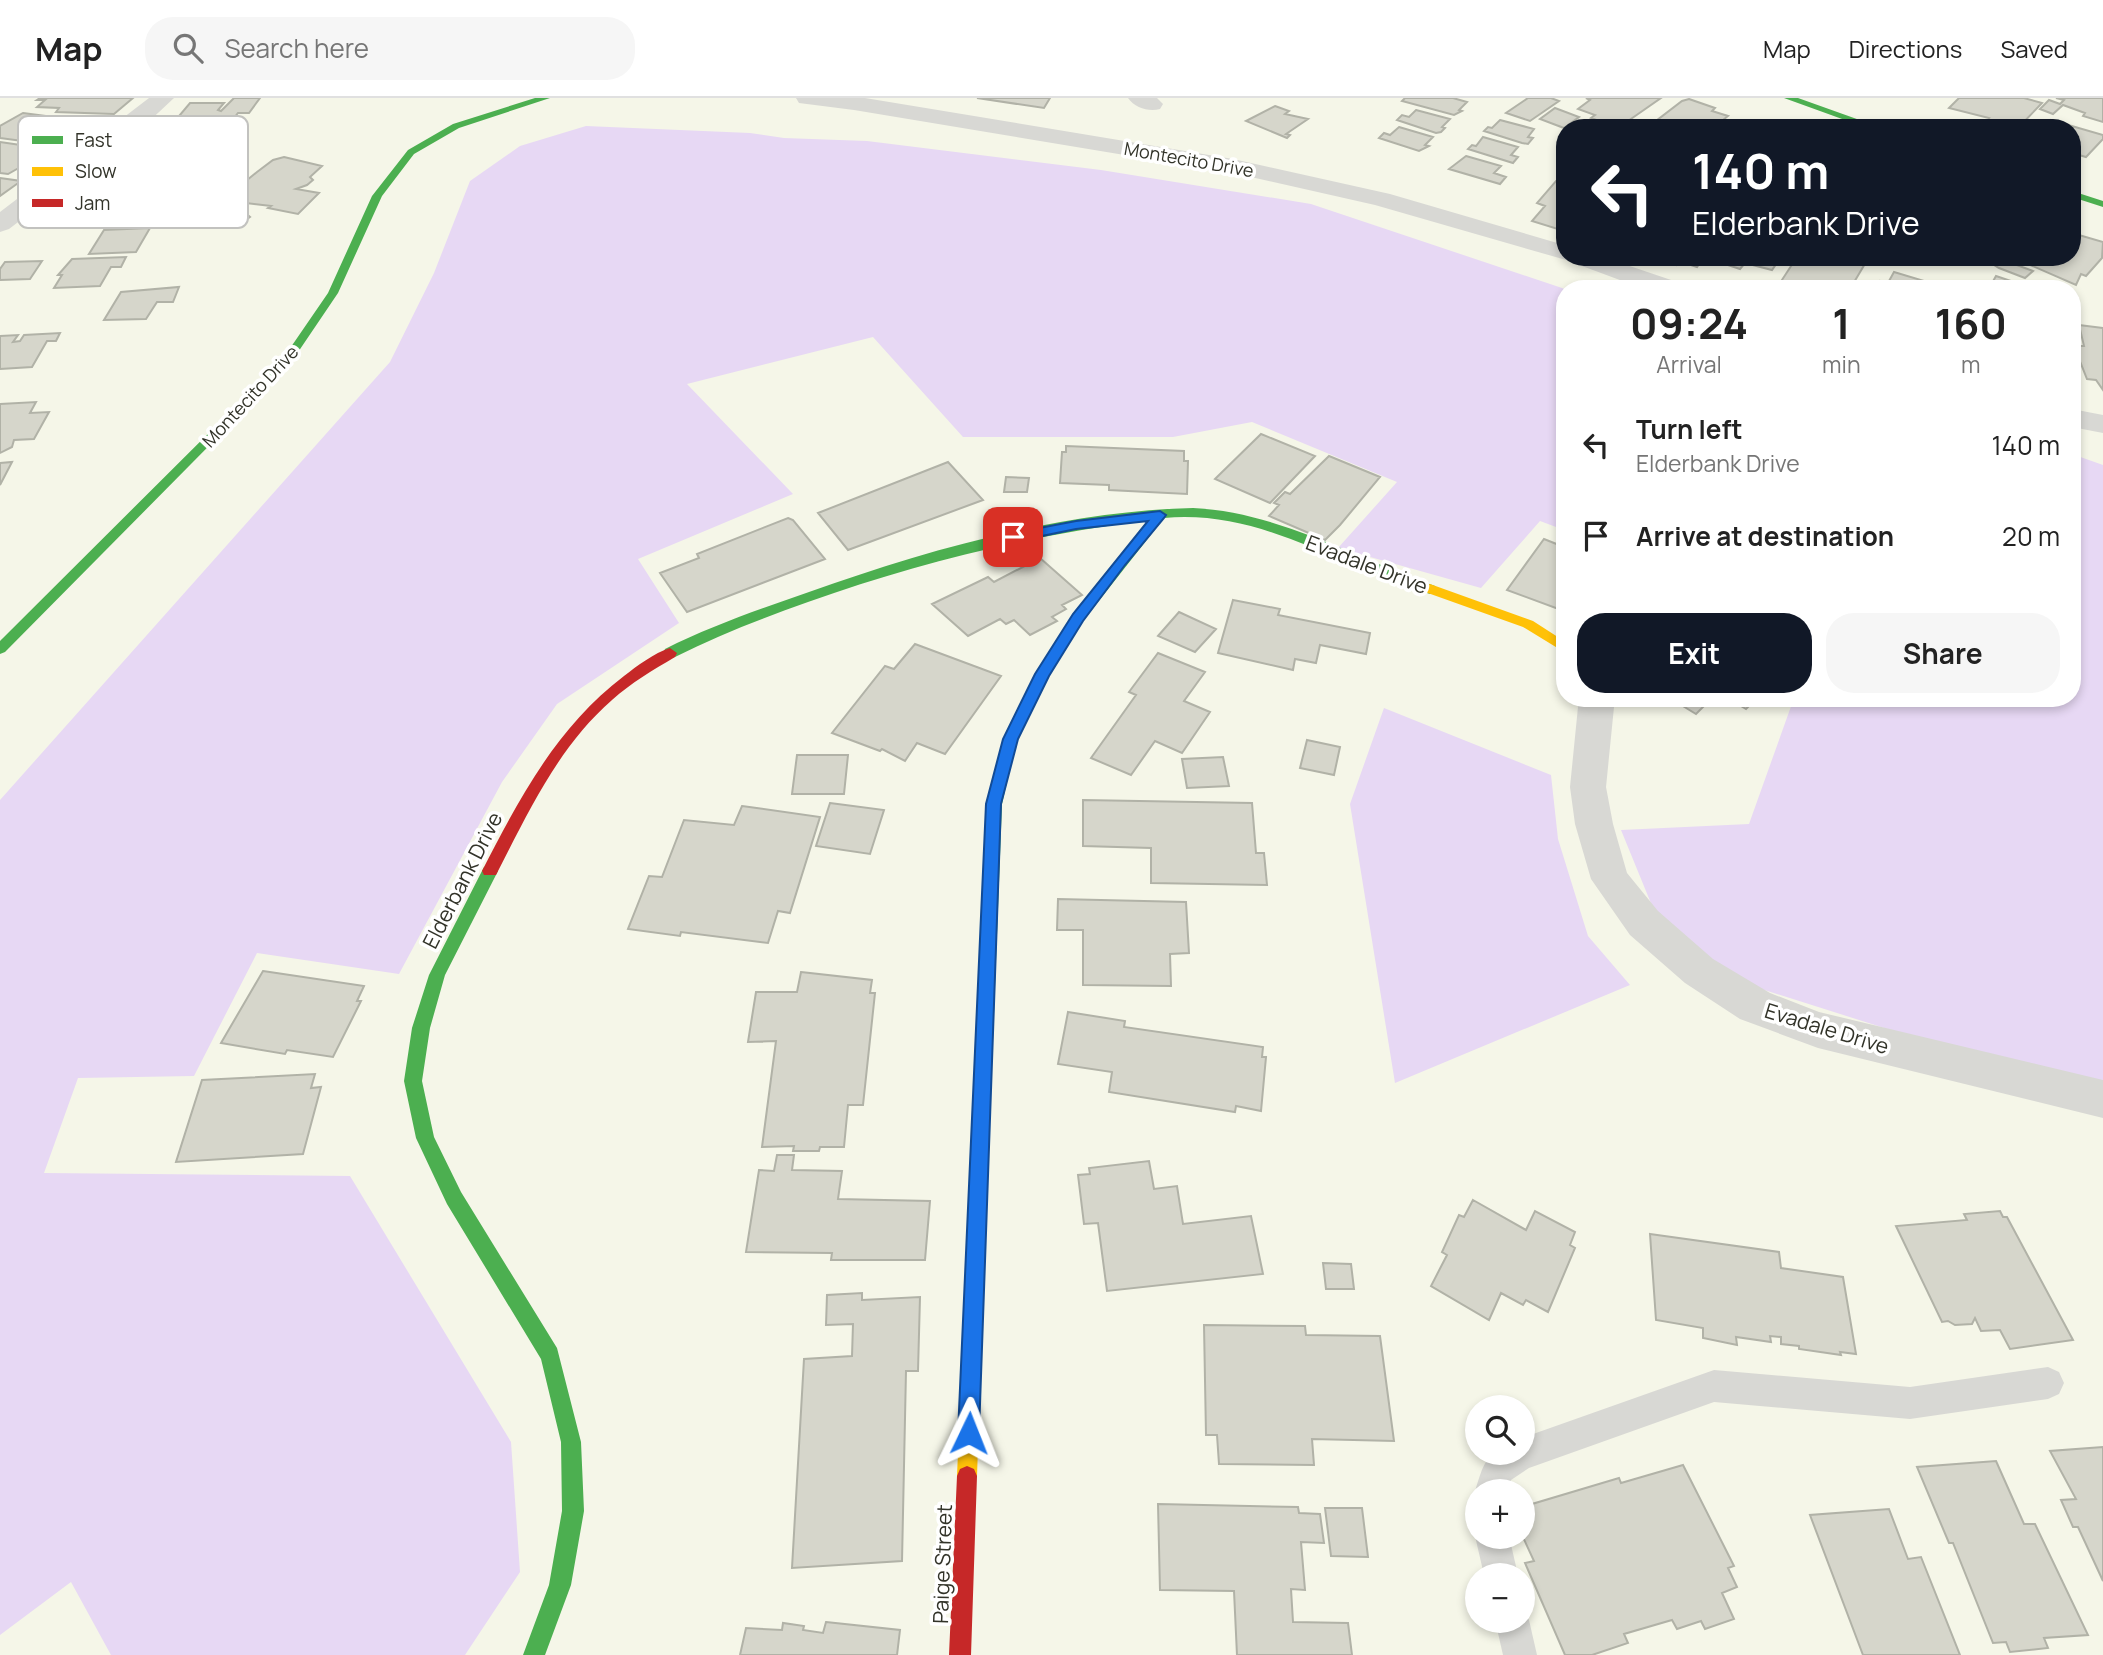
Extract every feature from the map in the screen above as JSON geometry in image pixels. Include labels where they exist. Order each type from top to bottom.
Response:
[{"type":"street","points":[[142,116],[163,98]]},
{"type":"street","name":"Montecito Drive","points":[[0,649],[286,362],[317,322],[372,205],[391,174],[412,150],[444,132],[499,110],[545,98]]},
{"type":"street","name":"Montecito Drive","points":[[807,98],[854,103],[1233,166],[1381,199],[1556,251]]},
{"type":"street","points":[[1789,98],[1851,119]]},
{"type":"street","points":[[2081,197],[2103,204]]},
{"type":"street","points":[[0,224],[18,210]]},
{"type":"street","points":[[1603,266],[1645,280]]},
{"type":"street","points":[[2081,420],[2103,424]]},
{"type":"street","name":"Evadale Drive","points":[[1160,515],[1205,513],[1290,533],[1402,580],[1473,602],[1528,624],[1556,642]]},
{"type":"street","name":"Elderbank Drive","points":[[534,1655],[561,1585],[573,1511],[571,1442],[550,1355],[454,1198],[425,1138],[414,1081],[421,1028],[437,975],[533,786],[567,735],[604,699],[649,665],[704,635],[885,569],[992,541],[1076,525],[1160,515]]},
{"type":"street","name":"Paige Street","points":[[960,1655],[994,804],[1010,739],[1042,674],[1078,618],[1160,515]]},
{"type":"street","name":"Evadale Drive","points":[[1596,707],[1588,787],[1594,824],[1610,879],[1644,923],[1699,971],[1755,1006],[1818,1030],[2103,1099]]},
{"type":"lane","points":[[1495,1479],[1498,1470],[1520,1455],[1714,1386],[1910,1403],[2048,1383]]},
{"type":"lane","points":[[1515,1633],[1520,1655]]},
{"type":"shaded area","points":[[586,126],[867,141],[1101,170],[1311,204],[1556,286],[1556,527],[1540,521],[1481,588],[1338,548],[1397,482],[1252,422],[1173,437],[963,437],[873,337],[687,384],[793,494],[638,559],[679,623],[557,704],[502,782],[399,974],[257,953],[194,1076],[78,1078],[44,1173],[350,1176],[511,1442],[520,1572],[465,1655],[111,1655],[71,1582],[0,1635],[0,800],[390,362],[434,273],[470,181],[520,146]]},
{"type":"shaded area","points":[[2081,457],[2103,465],[2103,1082],[1919,1039],[1733,980],[1657,918],[1621,830],[1749,824],[1791,707],[2081,707]]},
{"type":"shaded area","points":[[1384,708],[1551,775],[1558,839],[1588,936],[1630,985],[1395,1083],[1350,804]]},
{"type":"building","points":[[133,98],[114,114],[56,112],[59,108],[37,107],[45,100],[37,100]]},
{"type":"building","points":[[234,98],[260,98],[249,113],[238,113],[236,116],[179,116],[190,103],[224,103],[218,110],[221,111]]},
{"type":"building","points":[[977,98],[1050,98],[1044,108]]},
{"type":"building","points":[[1405,98],[1453,98],[1467,102],[1459,110],[1462,111],[1454,115],[1402,101]]},
{"type":"building","points":[[1528,98],[1551,98],[1559,101],[1530,121],[1506,113]]},
{"type":"building","points":[[1586,98],[1661,98],[1631,119],[1591,118],[1595,115],[1578,109],[1590,100]]},
{"type":"building","points":[[1959,98],[2024,98],[2042,103],[2027,119],[1988,119],[1949,108]]},
{"type":"building","points":[[2056,98],[2103,98],[2103,122],[2083,116],[2085,113],[2063,105],[2053,114],[2040,109],[2049,100],[2060,104],[2064,100]]},
{"type":"building","points":[[1689,99],[1715,108],[1712,111],[1728,116],[1724,119],[1659,119],[1682,101]]},
{"type":"building","points":[[1275,106],[1289,111],[1285,114],[1308,119],[1286,134],[1290,135],[1287,138],[1246,121]]},
{"type":"building","points":[[1555,108],[1579,117],[1556,119],[1556,125],[1540,119]]},
{"type":"building","points":[[1416,110],[1450,119],[1441,132],[1436,133],[1397,120],[1402,115],[1409,117]]},
{"type":"building","points":[[23,113],[46,116],[18,116],[18,140],[0,138],[0,126]]},
{"type":"building","points":[[1500,120],[1534,129],[1528,137],[1533,138],[1528,144],[1484,131]]},
{"type":"building","points":[[1399,127],[1433,137],[1425,145],[1429,146],[1419,151],[1379,138],[1384,133],[1390,135]]},
{"type":"building","points":[[2081,129],[2103,135],[2103,139],[2086,157],[2081,156]]},
{"type":"building","points":[[1483,137],[1518,147],[1511,155],[1518,157],[1513,163],[1468,149],[1472,145],[1476,146]]},
{"type":"building","points":[[0,142],[18,145],[18,168],[8,174],[0,173]]},
{"type":"building","points":[[1466,156],[1501,166],[1494,173],[1506,177],[1500,184],[1449,169]]},
{"type":"building","points":[[284,157],[322,166],[310,177],[313,180],[296,189],[319,193],[298,214],[268,208],[271,206],[248,203],[248,180],[273,160]]},
{"type":"building","points":[[0,178],[18,181],[18,183],[0,196]]},
{"type":"building","points":[[1556,181],[1556,228],[1532,221],[1545,206],[1537,203]]},
{"type":"building","points":[[150,228],[136,252],[89,254],[104,230]]},
{"type":"building","points":[[2081,236],[2103,242],[2102,258],[2086,276],[2081,274],[2078,280],[2065,280],[2033,266],[2081,266]]},
{"type":"building","points":[[126,257],[121,267],[111,267],[100,286],[54,288],[62,275],[58,275],[72,259]]},
{"type":"building","points":[[42,261],[30,279],[0,280],[0,269],[5,262]]},
{"type":"building","points":[[1757,266],[1775,266],[1772,270]]},
{"type":"building","points":[[1791,266],[1864,266],[1855,280],[1782,280]]},
{"type":"building","points":[[1996,266],[2020,266],[2033,271],[2025,278]]},
{"type":"building","points":[[1894,272],[1921,280],[1890,280]]},
{"type":"building","points":[[179,287],[173,302],[157,302],[146,319],[104,320],[121,292]]},
{"type":"building","points":[[2081,325],[2103,328],[2103,390],[2096,380],[2087,379],[2081,364],[2081,346],[2084,346]]},
{"type":"building","points":[[60,333],[56,341],[47,341],[32,367],[0,369],[0,336],[18,335],[13,342],[20,341],[24,335]]},
{"type":"building","points":[[36,402],[30,413],[49,412],[34,439],[14,440],[12,447],[0,453],[0,404]]},
{"type":"building","points":[[1261,434],[1315,456],[1270,503],[1215,479]]},
{"type":"building","points":[[1066,446],[1184,451],[1184,461],[1188,461],[1187,494],[1109,490],[1109,485],[1060,483],[1062,452],[1066,452]]},
{"type":"building","points":[[1329,456],[1380,477],[1325,540],[1269,516],[1279,505],[1274,503],[1285,492],[1290,494]]},
{"type":"building","points":[[12,462],[0,485],[0,463]]},
{"type":"building","points":[[948,462],[983,500],[848,550],[818,513]]},
{"type":"building","points":[[1006,477],[1029,478],[1027,492],[1004,492]]},
{"type":"building","points":[[788,518],[793,520],[825,559],[687,612],[660,573],[699,558],[697,554]]},
{"type":"building","points":[[1544,539],[1556,544],[1556,608],[1507,590]]},
{"type":"building","points":[[1040,558],[1082,595],[1062,605],[1066,609],[1052,617],[1057,621],[1030,635],[1014,620],[1006,624],[1000,619],[968,636],[932,604],[988,577],[994,582]]},
{"type":"building","points":[[1233,600],[1280,609],[1278,615],[1370,633],[1366,654],[1320,645],[1316,663],[1295,659],[1293,670],[1218,653]]},
{"type":"building","points":[[1179,612],[1216,629],[1195,652],[1158,636]]},
{"type":"building","points":[[915,644],[1001,676],[945,754],[917,743],[905,761],[882,749],[880,751],[832,733],[885,666],[894,669]]},
{"type":"building","points":[[1158,653],[1205,672],[1184,701],[1210,712],[1182,753],[1155,741],[1131,775],[1091,758],[1136,695],[1129,692]]},
{"type":"building","points":[[1685,707],[1703,707],[1696,714]]},
{"type":"building","points":[[1307,740],[1340,747],[1334,775],[1300,768]]},
{"type":"building","points":[[797,755],[848,755],[844,794],[792,794]]},
{"type":"building","points":[[1223,757],[1229,786],[1187,788],[1182,759]]},
{"type":"building","points":[[1083,800],[1252,803],[1256,853],[1264,853],[1267,885],[1151,883],[1151,848],[1083,846]]},
{"type":"building","points":[[830,803],[884,810],[870,854],[816,846]]},
{"type":"building","points":[[742,806],[820,817],[790,913],[778,911],[768,943],[681,932],[680,936],[628,929],[649,876],[662,877],[684,820],[734,825]]},
{"type":"building","points":[[1058,899],[1186,902],[1189,953],[1170,954],[1171,986],[1083,985],[1083,930],[1057,930]]},
{"type":"building","points":[[263,971],[364,986],[357,1001],[361,1001],[333,1057],[287,1050],[285,1054],[221,1043]]},
{"type":"building","points":[[801,972],[872,980],[870,993],[875,993],[863,1105],[848,1105],[844,1147],[793,1151],[794,1146],[762,1147],[776,1041],[748,1042],[756,992],[797,992]]},
{"type":"building","points":[[1068,1012],[1125,1021],[1124,1027],[1263,1047],[1262,1057],[1266,1057],[1261,1111],[1236,1106],[1235,1112],[1109,1092],[1112,1072],[1058,1064]]},
{"type":"building","points":[[315,1074],[311,1088],[321,1087],[303,1154],[176,1162],[202,1080]]},
{"type":"building","points":[[777,1155],[794,1155],[792,1170],[842,1171],[838,1199],[930,1201],[925,1260],[831,1260],[832,1253],[746,1252],[759,1170],[774,1171]]},
{"type":"building","points":[[1149,1161],[1154,1189],[1177,1186],[1183,1224],[1251,1216],[1263,1274],[1107,1291],[1098,1223],[1084,1224],[1078,1175],[1090,1174],[1089,1168]]},
{"type":"building","points":[[1473,1200],[1526,1230],[1535,1211],[1575,1232],[1570,1245],[1575,1248],[1548,1312],[1526,1300],[1523,1305],[1501,1293],[1489,1320],[1431,1286],[1447,1255],[1442,1252],[1459,1215],[1464,1217]]},
{"type":"building","points":[[2000,1211],[2003,1217],[2007,1217],[2073,1340],[2010,1349],[2000,1330],[1981,1331],[1975,1318],[1972,1324],[1955,1325],[1948,1321],[1942,1322],[1896,1226],[1967,1220],[1964,1214]]},
{"type":"building","points":[[1650,1234],[1779,1252],[1781,1268],[1843,1277],[1856,1354],[1840,1352],[1841,1355],[1799,1349],[1799,1346],[1781,1344],[1781,1337],[1770,1336],[1771,1342],[1736,1337],[1737,1345],[1703,1338],[1703,1328],[1656,1320]]},
{"type":"building","points":[[1323,1263],[1351,1264],[1354,1289],[1326,1289]]},
{"type":"building","points":[[862,1293],[862,1300],[920,1297],[918,1371],[906,1371],[902,1561],[792,1568],[804,1359],[852,1356],[853,1324],[826,1325],[827,1295]]},
{"type":"building","points":[[1204,1325],[1305,1326],[1306,1335],[1380,1336],[1394,1441],[1312,1439],[1314,1465],[1219,1464],[1217,1435],[1206,1435]]},
{"type":"building","points":[[2103,1447],[2103,1581],[2078,1527],[2073,1527],[2061,1500],[2076,1499],[2050,1451]]},
{"type":"building","points":[[1996,1461],[2024,1524],[2035,1524],[2088,1635],[2044,1638],[2048,1648],[2010,1652],[2006,1642],[1993,1643],[1953,1543],[1949,1543],[1917,1467]]},
{"type":"building","points":[[1683,1465],[1734,1566],[1728,1568],[1737,1587],[1722,1593],[1734,1619],[1705,1629],[1701,1621],[1677,1629],[1672,1620],[1624,1634],[1628,1643],[1592,1655],[1565,1655],[1535,1586],[1535,1563],[1525,1563],[1534,1561],[1528,1549],[1535,1549],[1535,1503],[1619,1478],[1621,1483]]},
{"type":"building","points":[[1158,1504],[1298,1507],[1299,1513],[1320,1514],[1324,1543],[1301,1542],[1305,1590],[1291,1589],[1293,1622],[1348,1623],[1352,1655],[1237,1655],[1234,1591],[1160,1590]]},
{"type":"building","points":[[1325,1508],[1362,1508],[1368,1557],[1331,1556]]},
{"type":"building","points":[[1889,1509],[1908,1559],[1921,1557],[1960,1655],[1863,1655],[1810,1515]]},
{"type":"building","points":[[826,1622],[900,1630],[897,1655],[740,1655],[746,1628],[782,1630],[783,1623],[804,1626],[803,1630],[823,1633]]},
{"type":"traffic: fast","points":[[0,649],[286,362],[333,293],[377,196],[411,152],[456,126],[545,98]]},
{"type":"traffic: fast","points":[[1789,98],[1851,119]]},
{"type":"traffic: fast","points":[[2081,197],[2103,204]]},
{"type":"traffic: fast","points":[[670,653],[749,619],[914,562],[1034,533],[1171,514],[1204,513],[1263,523],[1430,589]]},
{"type":"traffic: fast","points":[[980,1144],[994,804],[1010,739],[1042,674],[1078,618],[1160,515]]},
{"type":"traffic: fast","points":[[490,871],[437,975],[421,1028],[413,1081],[425,1138],[454,1198],[550,1355],[571,1442],[573,1511],[560,1585],[534,1655]]},
{"type":"traffic: slow","points":[[1430,589],[1528,624],[1556,642]]},
{"type":"traffic: slow","points":[[967,1476],[980,1144]]},
{"type":"traffic: jam","points":[[490,871],[542,774],[561,746],[607,696],[670,653]]},
{"type":"traffic: jam","points":[[960,1655],[967,1476]]},
{"type":"route","points":[[969,1433],[994,804],[1010,739],[1042,674],[1078,618],[1160,515],[1076,525],[1013,537]]}]
